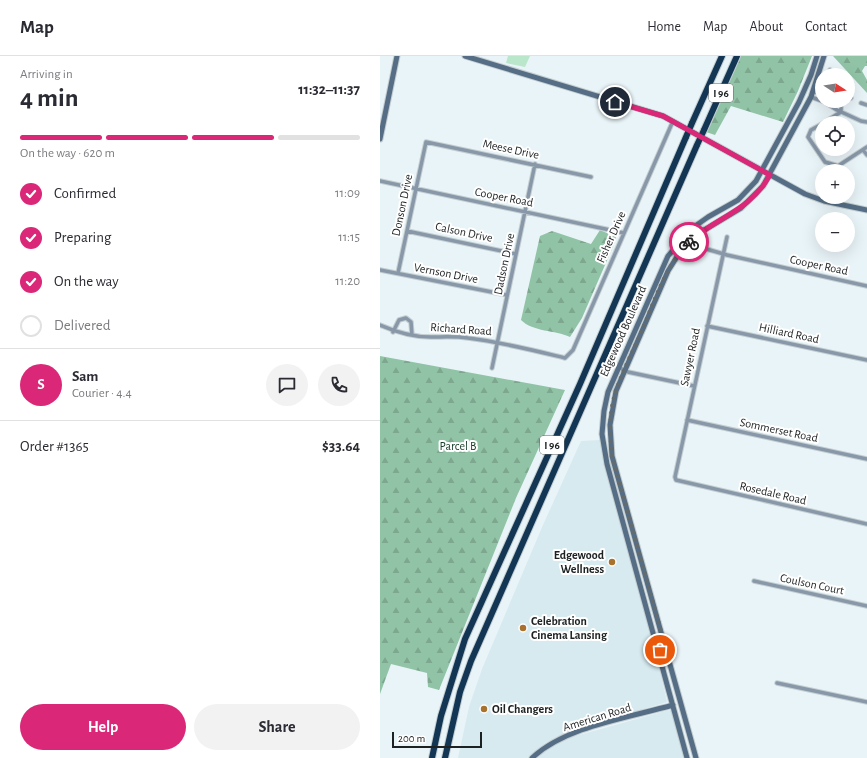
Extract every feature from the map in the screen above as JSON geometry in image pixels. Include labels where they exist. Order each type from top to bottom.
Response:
[{"type":"highway","name":"I 96","points":[[432,758],[441,716],[465,640],[580,384],[722,56]]},
{"type":"highway","name":"I 96","points":[[445,758],[460,692],[471,661],[737,56]]},
{"type":"street","points":[[380,139],[397,56]]},
{"type":"street","points":[[465,56],[652,112],[813,198],[867,210]]},
{"type":"street","points":[[696,758],[617,475],[610,438],[613,402],[624,370],[674,261],[696,235],[749,202],[770,175],[812,94],[824,56]]},
{"type":"street","points":[[816,58],[823,63]]},
{"type":"street","name":"Edgewood Boulevard","points":[[689,758],[661,664],[611,479],[604,448],[604,411],[608,392],[618,367],[661,270],[674,247],[699,222],[738,200],[751,188],[791,117],[811,76],[816,58]]},
{"type":"street","points":[[811,76],[805,94],[807,97],[812,94],[815,94]]},
{"type":"street","points":[[861,103],[867,105]]},
{"type":"street","points":[[837,108],[841,112],[854,118],[867,122]]},
{"type":"street","points":[[834,116],[841,112]]},
{"type":"street","points":[[788,142],[788,136],[796,120],[794,117],[791,117]]},
{"type":"street","name":"Fisher Drive","points":[[564,358],[573,350],[673,122]]},
{"type":"street","points":[[815,127],[811,130],[808,137],[815,147]]},
{"type":"street","name":"Meese Drive","points":[[426,142],[592,177]]},
{"type":"street","name":"Donson Drive","points":[[398,273],[426,142]]},
{"type":"street","points":[[855,155],[865,148],[867,155]]},
{"type":"street","points":[[821,156],[825,162],[838,166],[853,156]]},
{"type":"street","name":"Dadson Drive","points":[[492,368],[535,164]]},
{"type":"street","name":"Cooper Road","points":[[380,181],[624,233]]},
{"type":"street","points":[[724,218],[720,214],[735,205],[738,200]]},
{"type":"street","name":"Calson Drive","points":[[407,230],[516,254]]},
{"type":"street","name":"Sawyer Road","points":[[676,480],[675,477],[694,386],[722,254],[727,237]]},
{"type":"street","name":"Cooper Road","points":[[700,244],[703,248],[722,254],[867,286]]},
{"type":"street","name":"Vernson Drive","points":[[380,270],[507,295]]},
{"type":"street","points":[[393,332],[399,320],[406,318],[411,322],[412,335]]},
{"type":"street","name":"Richard Road","points":[[380,325],[393,332],[430,337],[455,336],[498,342],[564,358]]},
{"type":"street","name":"Hilliard Road","points":[[707,326],[867,360]]},
{"type":"street","points":[[618,367],[624,370],[694,386]]},
{"type":"street","name":"Sommerset Road","points":[[687,420],[867,459]]},
{"type":"street","points":[[604,448],[610,452],[614,471],[617,475]]},
{"type":"street","points":[[611,479],[614,481],[619,500],[625,502]]},
{"type":"street","name":"Rosedale Road","points":[[676,480],[867,524]]},
{"type":"street","points":[[624,524],[629,527],[635,547],[638,551]]},
{"type":"street","name":"Coulson Court","points":[[754,581],[867,606]]},
{"type":"street","points":[[648,612],[653,614],[661,632]]},
{"type":"street","points":[[652,631],[660,651],[664,652],[666,649]]},
{"type":"street","points":[[661,664],[665,662],[668,664],[676,692],[679,696]]},
{"type":"street","points":[[777,683],[867,702]]},
{"type":"street","name":"American Road","points":[[532,758],[548,745],[571,734],[673,705]]},
{"type":"shaded area","points":[[601,440],[606,467],[656,654],[667,702],[568,732],[545,743],[527,758],[458,758],[469,707],[482,669],[543,525],[581,441]]},
{"type":"shaded area","points":[[669,710],[673,712],[685,758],[537,758],[554,745],[572,737]]},
{"type":"green space","points":[[508,56],[530,56],[525,67],[506,63]]},
{"type":"green space","points":[[740,56],[812,56],[798,91],[783,122],[731,106],[715,135],[706,132]]},
{"type":"green space","points":[[833,56],[867,56],[867,66],[865,66],[862,71],[867,80],[867,93],[855,80],[855,68],[844,68]]},
{"type":"green space","points":[[600,230],[616,237],[615,242],[582,318],[570,337],[532,327],[521,320],[540,236],[552,231],[591,244]]},
{"type":"green space","name":"Parcel B","points":[[380,356],[565,390],[516,498],[439,690],[428,687],[427,673],[391,664],[380,694]]},
{"type":"way so far","points":[[660,650],[664,652],[666,649],[612,456],[610,425],[613,402],[624,370],[668,271],[680,252],[689,242]]},
{"type":"place","name":"Edgewood Wellness","points":[[612,562]]},
{"type":"place","name":"Celebration Cinema Lansing","points":[[523,628]]},
{"type":"place","name":"Oil Changers","points":[[484,709]]},
{"type":"route","points":[[615,102],[663,116],[770,175],[756,195],[749,202],[734,213],[703,230],[689,242]]}]
